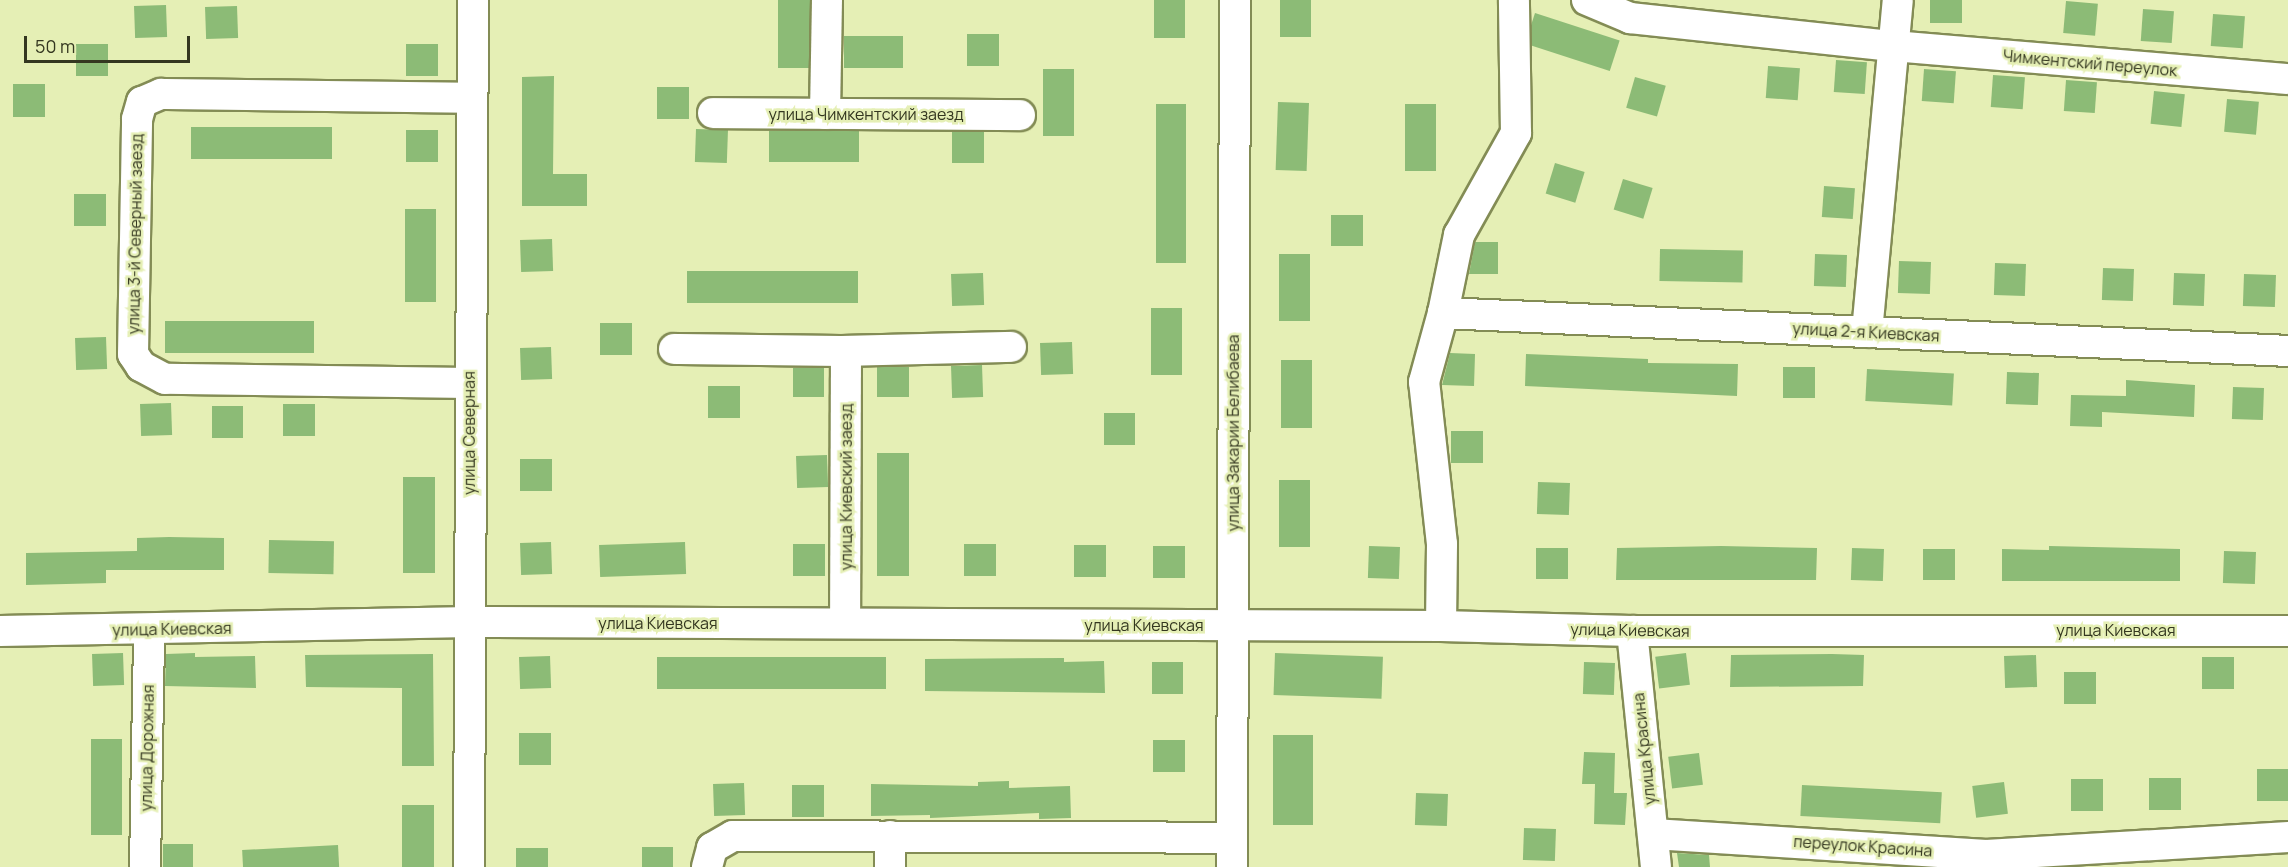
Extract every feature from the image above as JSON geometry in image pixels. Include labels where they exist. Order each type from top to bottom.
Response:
[{"type":"street","name":"улица Северная","points":[[469,867],[471,622],[469,383],[473,0]]},
{"type":"street","points":[[825,114],[827,0]]},
{"type":"street","name":"улица Закарии Белибаева","points":[[1232,867],[1235,0]]},
{"type":"street","points":[[1441,626],[1442,544],[1424,382],[1443,314],[1459,235],[1516,133],[1514,0]]},
{"type":"street","name":"Чимкентский переулок","points":[[1587,0],[1630,18],[1893,46],[2288,79]]},
{"type":"street","points":[[1867,332],[1898,0]]},
{"type":"street","name":"улица 3-й Северный заезд","points":[[469,383],[165,379],[141,366],[133,354],[137,119],[142,102],[161,94],[472,98]]},
{"type":"street","name":"улица Чимкентский заезд","points":[[713,113],[1020,115]]},
{"type":"street","name":"улица 2-я Киевская","points":[[1443,314],[2288,351]]},
{"type":"street","points":[[674,349],[846,351],[1011,347]]},
{"type":"street","name":"улица Киевский заезд","points":[[845,623],[846,351]]},
{"type":"street","name":"улица Киевская","points":[[0,631],[149,630],[471,622],[1441,626],[1632,631],[2288,631]]},
{"type":"street","name":"улица Дорожная","points":[[145,867],[149,630]]},
{"type":"street","name":"улица Красина","points":[[1632,631],[1656,867]]},
{"type":"street","name":"переулок Красина","points":[[1653,834],[1986,855],[2288,837]]},
{"type":"street","points":[[707,867],[712,848],[733,836],[1232,838]]},
{"type":"street","points":[[890,836],[890,867]]},
{"type":"building","points":[[778,0],[810,0],[810,68],[778,68]]},
{"type":"building","points":[[1154,0],[1185,0],[1185,38],[1154,38]]},
{"type":"building","points":[[1280,0],[1311,0],[1311,37],[1280,37]]},
{"type":"building","points":[[1930,0],[1962,0],[1962,23],[1930,23]]},
{"type":"building","points":[[2066,1],[2098,4],[2095,36],[2063,33]]},
{"type":"building","points":[[166,5],[167,37],[135,38],[134,6]]},
{"type":"building","points":[[237,6],[238,38],[206,39],[205,7]]},
{"type":"building","points":[[2143,9],[2174,11],[2172,43],[2141,41]]},
{"type":"building","points":[[1535,13],[1620,41],[1610,71],[1525,43]]},
{"type":"building","points":[[2213,14],[2245,16],[2243,48],[2211,46]]},
{"type":"building","points":[[967,34],[999,34],[999,66],[967,66]]},
{"type":"building","points":[[844,36],[903,36],[903,68],[844,68]]},
{"type":"building","points":[[76,44],[108,44],[108,76],[76,76]]},
{"type":"building","points":[[406,44],[438,44],[438,76],[406,76]]},
{"type":"building","points":[[1836,60],[1867,62],[1865,94],[1834,92]]},
{"type":"building","points":[[1768,66],[1800,68],[1798,100],[1766,98]]},
{"type":"building","points":[[1043,69],[1074,69],[1074,136],[1043,136]]},
{"type":"building","points":[[1924,69],[1956,71],[1954,103],[1922,101]]},
{"type":"building","points":[[1993,75],[2025,77],[2023,109],[1991,107]]},
{"type":"building","points":[[554,76],[553,174],[587,174],[587,206],[522,206],[522,77]]},
{"type":"building","points":[[1635,77],[1666,86],[1657,117],[1626,108]]},
{"type":"building","points":[[2066,80],[2097,82],[2095,113],[2064,111]]},
{"type":"building","points":[[13,84],[45,84],[45,117],[13,117]]},
{"type":"building","points":[[657,87],[689,87],[689,119],[657,119]]},
{"type":"building","points":[[2154,91],[2185,94],[2181,127],[2151,124]]},
{"type":"building","points":[[2227,99],[2259,102],[2256,135],[2224,132]]},
{"type":"building","points":[[1278,102],[1309,103],[1307,171],[1276,170]]},
{"type":"building","points":[[1156,104],[1186,104],[1186,263],[1156,263]]},
{"type":"building","points":[[1405,104],[1436,104],[1436,171],[1405,171]]},
{"type":"building","points":[[191,127],[332,127],[332,159],[191,159]]},
{"type":"building","points":[[696,129],[728,130],[727,163],[695,162]]},
{"type":"building","points":[[406,130],[438,130],[438,162],[406,162]]},
{"type":"building","points":[[769,131],[859,131],[859,162],[769,162]]},
{"type":"building","points":[[952,132],[984,132],[984,163],[952,163]]},
{"type":"building","points":[[1555,163],[1585,172],[1575,203],[1546,194]]},
{"type":"building","points":[[1623,179],[1653,188],[1643,219],[1614,210]]},
{"type":"building","points":[[1824,186],[1855,188],[1853,219],[1822,217]]},
{"type":"building","points":[[74,194],[106,194],[106,226],[74,226]]},
{"type":"building","points":[[405,209],[436,209],[436,302],[405,302]]},
{"type":"building","points":[[1331,215],[1363,215],[1363,246],[1331,246]]},
{"type":"building","points":[[552,239],[553,271],[521,272],[520,240]]},
{"type":"building","points":[[1475,242],[1498,242],[1498,274],[1469,274]]},
{"type":"building","points":[[1660,249],[1743,250],[1742,282],[1659,281]]},
{"type":"building","points":[[1279,254],[1310,254],[1310,321],[1279,321]]},
{"type":"building","points":[[1815,254],[1847,255],[1846,287],[1814,286]]},
{"type":"building","points":[[1899,261],[1931,262],[1930,294],[1898,293]]},
{"type":"building","points":[[1995,263],[2026,264],[2025,296],[1994,295]]},
{"type":"building","points":[[2103,268],[2134,269],[2133,301],[2102,300]]},
{"type":"building","points":[[687,271],[858,271],[858,303],[687,303]]},
{"type":"building","points":[[983,273],[984,305],[952,306],[951,274]]},
{"type":"building","points":[[2174,273],[2205,274],[2204,306],[2173,305]]},
{"type":"building","points":[[2244,274],[2276,275],[2275,307],[2243,306]]},
{"type":"building","points":[[1151,308],[1182,308],[1182,375],[1151,375]]},
{"type":"building","points":[[165,321],[314,321],[314,353],[165,353]]},
{"type":"building","points":[[600,323],[632,323],[632,355],[600,355]]},
{"type":"building","points":[[106,337],[107,369],[76,370],[75,338]]},
{"type":"building","points":[[1072,342],[1073,374],[1041,375],[1040,343]]},
{"type":"building","points":[[551,347],[552,379],[521,380],[520,348]]},
{"type":"building","points":[[1450,353],[1475,354],[1474,386],[1442,385]]},
{"type":"building","points":[[1526,354],[1648,359],[1648,363],[1738,364],[1737,396],[1525,386]]},
{"type":"building","points":[[1281,360],[1312,360],[1312,428],[1281,428]]},
{"type":"building","points":[[982,365],[983,397],[952,398],[951,366]]},
{"type":"building","points":[[877,367],[909,367],[909,397],[877,397]]},
{"type":"building","points":[[1783,367],[1815,367],[1815,398],[1783,398]]},
{"type":"building","points":[[793,368],[824,368],[824,397],[793,397]]},
{"type":"building","points":[[1867,369],[1954,374],[1952,406],[1865,401]]},
{"type":"building","points":[[2007,372],[2039,373],[2038,405],[2006,404]]},
{"type":"building","points":[[2126,380],[2195,385],[2194,417],[2102,412],[2102,427],[2070,426],[2071,395],[2126,396]]},
{"type":"building","points":[[708,386],[740,386],[740,418],[708,418]]},
{"type":"building","points":[[2233,387],[2264,388],[2263,420],[2232,419]]},
{"type":"building","points":[[171,403],[172,435],[141,436],[140,404]]},
{"type":"building","points":[[283,404],[315,404],[315,436],[283,436]]},
{"type":"building","points":[[212,406],[243,406],[243,438],[212,438]]},
{"type":"building","points":[[1104,413],[1135,413],[1135,445],[1104,445]]},
{"type":"building","points":[[1451,431],[1483,431],[1483,463],[1451,463]]},
{"type":"building","points":[[877,453],[909,453],[909,576],[877,576]]},
{"type":"building","points":[[827,455],[828,487],[797,488],[796,456]]},
{"type":"building","points":[[520,459],[552,459],[552,491],[520,491]]},
{"type":"building","points":[[403,477],[435,477],[435,573],[403,573]]},
{"type":"building","points":[[1279,480],[1310,480],[1310,547],[1279,547]]},
{"type":"building","points":[[1538,482],[1570,483],[1569,515],[1537,514]]},
{"type":"building","points":[[137,538],[224,538],[224,570],[106,570],[106,583],[26,585],[26,553],[137,551]]},
{"type":"building","points":[[269,540],[334,541],[333,574],[268,573]]},
{"type":"building","points":[[551,542],[552,574],[521,575],[520,543]]},
{"type":"building","points":[[685,542],[686,574],[600,577],[599,545]]},
{"type":"building","points":[[793,544],[825,544],[825,576],[793,576]]},
{"type":"building","points":[[964,544],[996,544],[996,576],[964,576]]},
{"type":"building","points":[[1074,545],[1106,545],[1106,577],[1074,577]]},
{"type":"building","points":[[1153,546],[1185,546],[1185,578],[1153,578]]},
{"type":"building","points":[[1369,546],[1400,547],[1399,579],[1368,578]]},
{"type":"building","points":[[1721,546],[1817,548],[1816,580],[1616,580],[1617,548]]},
{"type":"building","points":[[2049,546],[2180,549],[2180,581],[2002,581],[2002,549],[2049,550]]},
{"type":"building","points":[[1536,548],[1568,548],[1568,579],[1536,579]]},
{"type":"building","points":[[1852,548],[1884,549],[1883,581],[1851,580]]},
{"type":"building","points":[[1923,549],[1955,549],[1955,580],[1923,580]]},
{"type":"building","points":[[2224,551],[2256,552],[2255,584],[2223,583]]},
{"type":"building","points":[[123,653],[124,685],[93,686],[92,654]]},
{"type":"building","points":[[195,653],[195,657],[255,656],[256,688],[165,686],[166,654]]},
{"type":"building","points":[[1275,653],[1383,657],[1381,699],[1274,695]]},
{"type":"building","points":[[1686,653],[1690,685],[1659,689],[1655,657]]},
{"type":"building","points":[[433,654],[434,766],[402,766],[402,688],[306,687],[305,655]]},
{"type":"building","points":[[1731,655],[1864,655],[1863,686],[1730,687]]},
{"type":"building","points":[[2036,655],[2037,687],[2005,688],[2004,656]]},
{"type":"building","points":[[550,656],[551,688],[520,689],[519,657]]},
{"type":"building","points":[[657,657],[886,657],[886,689],[657,689]]},
{"type":"building","points":[[2202,657],[2234,657],[2234,689],[2202,689]]},
{"type":"building","points":[[1064,658],[1064,662],[1104,661],[1105,693],[925,691],[925,659]]},
{"type":"building","points":[[1152,662],[1183,662],[1183,694],[1152,694]]},
{"type":"building","points":[[1584,662],[1615,663],[1614,695],[1583,694]]},
{"type":"building","points":[[2064,672],[2096,672],[2096,704],[2064,704]]},
{"type":"building","points":[[519,733],[551,733],[551,765],[519,765]]},
{"type":"building","points":[[1273,735],[1313,735],[1313,825],[1273,825]]},
{"type":"building","points":[[91,739],[122,739],[122,835],[91,835]]},
{"type":"building","points":[[1153,740],[1185,740],[1185,772],[1153,772]]},
{"type":"building","points":[[1584,752],[1615,753],[1614,793],[1627,793],[1625,825],[1594,824],[1595,784],[1582,784]]},
{"type":"building","points":[[1699,753],[1703,785],[1672,789],[1668,757]]},
{"type":"building","points":[[2257,769],[2288,769],[2288,801],[2257,801]]},
{"type":"building","points":[[2149,778],[2181,778],[2181,810],[2149,810]]},
{"type":"building","points":[[2071,779],[2103,779],[2103,811],[2071,811]]},
{"type":"building","points":[[1009,781],[1009,788],[1070,786],[1071,818],[1039,819],[1039,813],[930,818],[930,815],[871,816],[871,784],[978,786],[978,782]]},
{"type":"building","points":[[2004,782],[2008,814],[1976,818],[1972,786]]},
{"type":"building","points":[[744,783],[745,815],[714,816],[713,784]]},
{"type":"building","points":[[792,785],[824,785],[824,817],[792,817]]},
{"type":"building","points":[[1802,785],[1942,792],[1940,823],[1800,816]]},
{"type":"building","points":[[1416,793],[1448,794],[1447,826],[1415,825]]},
{"type":"building","points":[[402,805],[434,805],[434,867],[402,867]]},
{"type":"building","points":[[1524,828],[1556,829],[1555,861],[1523,860]]},
{"type":"building","points":[[163,844],[193,844],[193,867],[163,867]]},
{"type":"building","points":[[338,845],[339,867],[243,867],[242,850]]},
{"type":"building","points":[[642,847],[673,847],[673,867],[642,867]]},
{"type":"building","points":[[516,848],[548,848],[548,867],[516,867]]},
{"type":"building","points":[[1677,853],[1709,855],[1710,867],[1679,867]]}]
